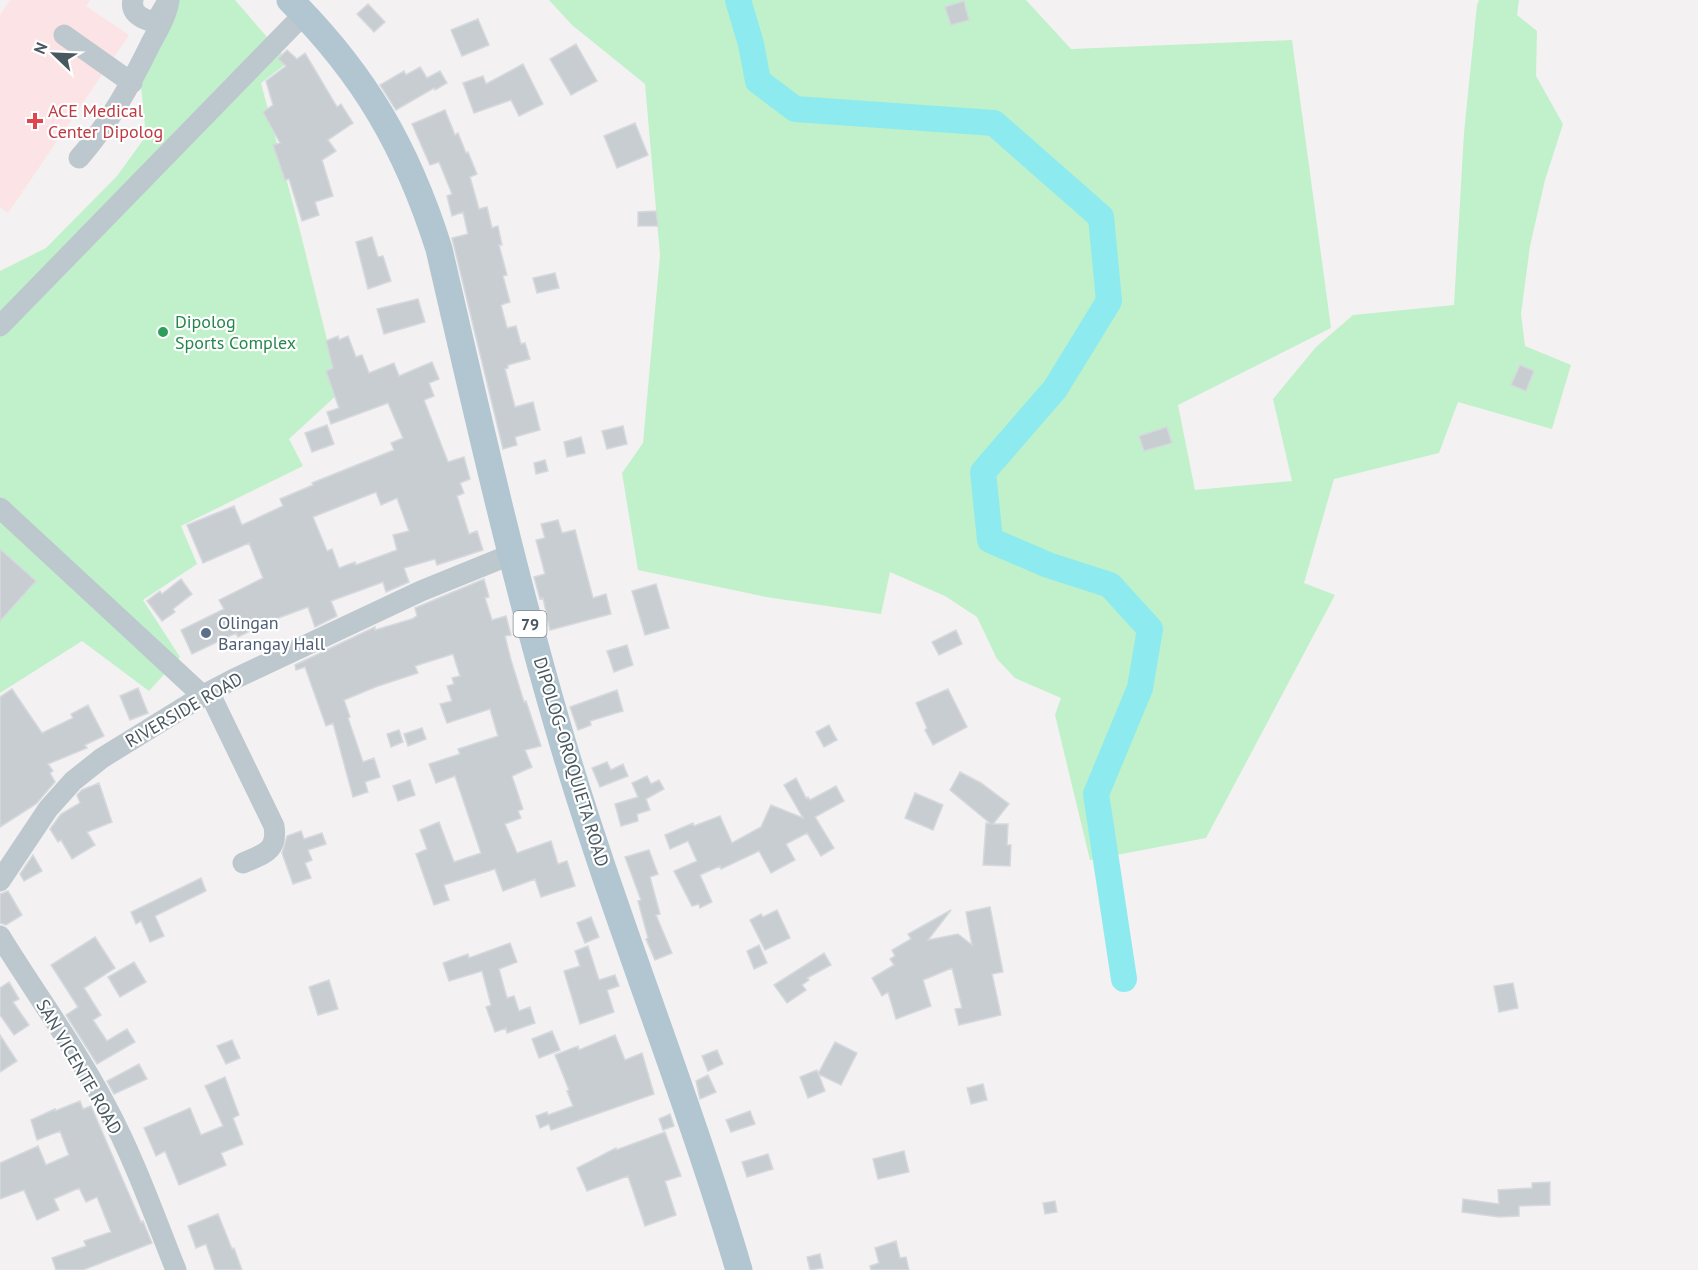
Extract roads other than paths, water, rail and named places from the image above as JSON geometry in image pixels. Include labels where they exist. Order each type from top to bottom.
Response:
[{"type":"main road","name":"DIPOLOG-OROQUIETA ROAD","points":[[297,7],[347,63],[386,122],[421,197],[439,249],[512,554],[558,728],[696,1134],[739,1270]]},
{"type":"street","points":[[133,0],[132,5],[135,12],[140,18],[150,21],[158,18],[168,0]]},
{"type":"street","points":[[79,158],[94,141],[132,83],[163,20],[168,0]]},
{"type":"street","points":[[0,326],[297,7]]},
{"type":"street","points":[[64,35],[132,83]]},
{"type":"street","points":[[0,508],[206,694],[274,826],[273,846],[267,852],[243,863]]},
{"type":"street","name":"RIVERSIDE ROAD","points":[[0,880],[48,809],[73,781],[102,758],[206,694],[308,643],[421,591],[512,554]]},
{"type":"street","name":"SAN VICENTE ROAD","points":[[0,936],[105,1104],[176,1270]]},
{"type":"waterway","points":[[738,0],[751,44],[758,81],[795,109],[994,123],[1101,217],[1109,301],[1055,389],[983,472],[990,540],[1048,565],[1110,585],[1150,629],[1140,688],[1096,794],[1124,979]]},
{"type":"place","name":"ACE Medical Center Dipolog","points":[[35,121]]},
{"type":"place","name":"Dipolog Sports Complex","points":[[163,332]]},
{"type":"place","name":"Olingan Barangay Hall","points":[[206,633]]}]
